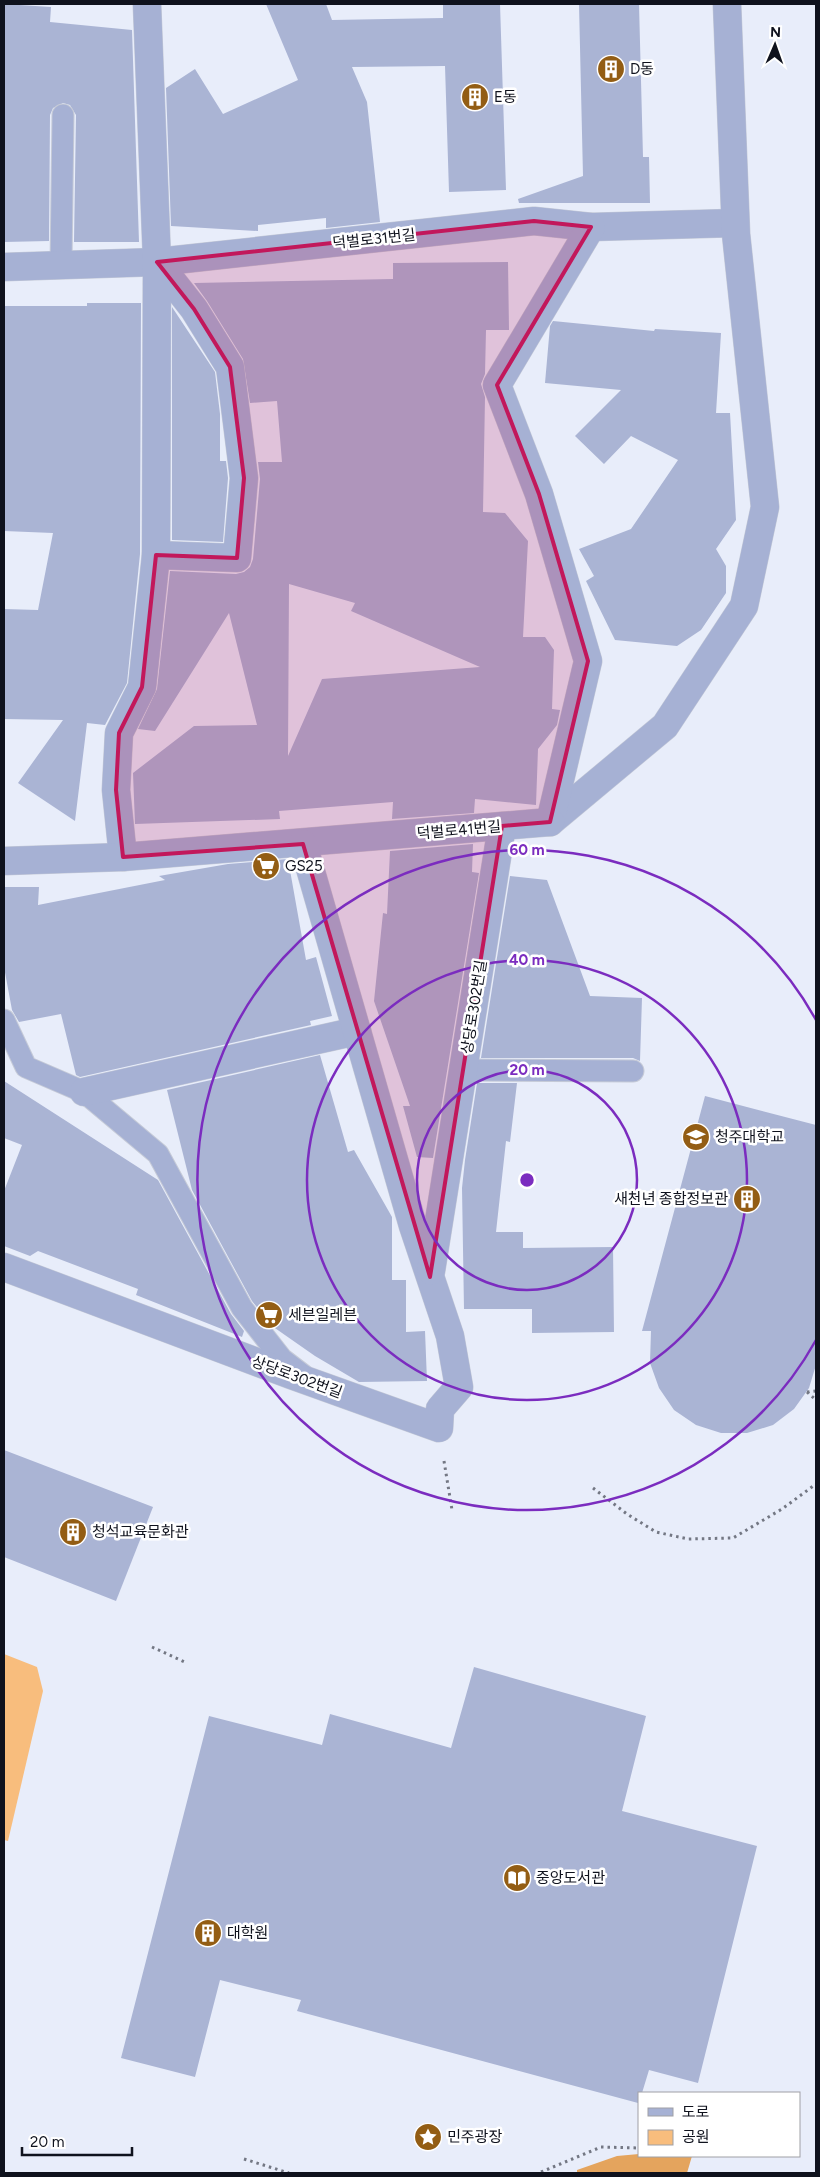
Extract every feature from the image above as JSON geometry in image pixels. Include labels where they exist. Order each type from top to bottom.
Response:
[{"type":"street","points":[[123,858],[116,790],[119,733],[142,687],[156,555],[157,262],[147,4]]},
{"type":"street","points":[[550,822],[665,726],[744,606],[765,507],[735,223],[727,4]]},
{"type":"street","name":"덕벌로31번길","points":[[4,267],[157,262],[534,221],[591,228],[735,223]]},
{"type":"street","points":[[550,822],[588,661],[539,494],[497,385],[591,228]]},
{"type":"street","points":[[156,555],[237,558],[244,478],[230,368],[194,310],[157,262]]},
{"type":"street","name":"덕벌로41번길","points":[[4,861],[123,858],[550,822]]},
{"type":"street","name":"상당로302번길","points":[[430,1276],[502,826]]},
{"type":"street","name":"상당로302번길","points":[[4,1267],[314,1384],[439,1428],[440,1409],[459,1387],[450,1336],[413,1226],[303,844]]},
{"type":"street","points":[[84,1092],[357,1031]]},
{"type":"lane","points":[[61,266],[62,115]]},
{"type":"lane","points":[[4,1020],[26,1066],[84,1092],[158,1154],[242,1308],[282,1359],[314,1384]]},
{"type":"lane","points":[[464,1070],[633,1071]]},
{"type":"path","points":[[816,1391],[807,1392],[816,1400]]},
{"type":"path","points":[[439,1428],[452,1510]]},
{"type":"path","points":[[594,1488],[627,1514],[656,1532],[688,1539],[733,1538],[782,1508],[816,1484]]},
{"type":"path","points":[[152,1647],[186,1663]]},
{"type":"path","points":[[540,2172],[601,2147],[638,2148]]},
{"type":"path","points":[[244,2159],[289,2173]]},
{"type":"highlighted area","points":[[534,221],[591,227],[497,385],[539,494],[588,661],[550,822],[502,826],[430,1277],[303,844],[123,857],[116,790],[119,733],[142,687],[156,555],[237,558],[244,478],[230,367],[194,309],[157,262]]},
{"type":"green space","points":[[4,1654],[37,1667],[43,1691],[8,1841],[4,1840]]},
{"type":"shaded area","points":[[638,2154],[638,2157],[692,2157],[687,2173],[577,2173],[577,2170],[617,2156]]},
{"type":"building","points":[[4,4],[51,7],[50,22],[132,30],[139,242],[74,242],[76,115],[70,105],[63,103],[53,108],[50,115],[49,241],[4,242]]},
{"type":"building","points":[[266,4],[326,4],[332,20],[443,18],[443,4],[500,4],[506,190],[449,192],[445,66],[352,67],[367,102],[380,222],[326,228],[326,218],[258,225],[258,231],[171,226],[166,88],[195,69],[223,114],[298,80]]},
{"type":"building","points":[[579,4],[639,4],[643,157],[649,157],[650,203],[519,203],[518,199],[583,176]]},
{"type":"building","points":[[508,262],[509,330],[486,330],[485,374],[481,384],[485,397],[483,512],[505,513],[528,541],[523,637],[545,637],[554,650],[552,709],[560,710],[557,725],[538,749],[536,805],[475,799],[474,813],[392,819],[393,802],[279,811],[280,819],[135,824],[133,773],[194,726],[257,725],[229,613],[155,731],[138,729],[157,689],[170,571],[236,574],[244,572],[250,567],[253,559],[260,479],[258,462],[282,462],[277,401],[250,403],[243,359],[194,283],[393,279],[393,263]],"holes":[[[289,584],[355,603],[351,611],[480,667],[322,679],[288,756]]]},
{"type":"building","points":[[87,303],[141,303],[140,554],[127,683],[105,725],[87,723],[75,821],[18,783],[63,720],[4,719],[4,609],[38,610],[53,533],[4,531],[4,306],[87,306]]},
{"type":"building","points":[[172,307],[215,372],[220,414],[220,461],[226,461],[228,478],[223,542],[172,540]]},
{"type":"building","points":[[553,321],[654,331],[655,329],[721,333],[716,413],[730,413],[736,520],[716,549],[726,566],[726,593],[701,630],[677,646],[615,640],[586,581],[594,576],[579,549],[631,529],[678,460],[631,436],[604,464],[575,436],[621,390],[545,383],[550,326]]},
{"type":"building","points":[[473,844],[472,872],[479,873],[433,1158],[417,1157],[403,1106],[410,1106],[374,1001],[383,913],[387,914],[390,851]]},
{"type":"building","points":[[288,859],[306,960],[316,957],[332,1016],[310,1021],[311,1025],[80,1077],[76,1075],[61,1014],[19,1022],[12,1010],[4,967],[4,887],[39,887],[38,905],[165,880],[159,876],[228,864]]},
{"type":"building","points":[[510,876],[547,880],[590,996],[642,998],[640,1061],[633,1058],[481,1058]]},
{"type":"building","points":[[320,1055],[348,1152],[354,1150],[392,1217],[392,1280],[406,1280],[406,1332],[425,1331],[427,1381],[359,1382],[315,1356],[272,1326],[252,1301],[192,1190],[167,1090]]},
{"type":"building","points":[[4,1081],[158,1180],[231,1314],[244,1331],[242,1337],[136,1295],[138,1289],[38,1251],[30,1256],[4,1246],[4,1191],[22,1145],[4,1138]]},
{"type":"building","points":[[477,1083],[517,1083],[510,1142],[506,1141],[496,1232],[523,1232],[523,1248],[613,1247],[614,1332],[532,1333],[532,1309],[464,1309],[462,1188]]},
{"type":"building","name":"새천년 종합정보관","points":[[705,1096],[816,1125],[816,1365],[809,1388],[794,1409],[773,1425],[747,1433],[721,1433],[696,1425],[674,1410],[659,1388],[650,1363],[651,1331],[642,1331]]},
{"type":"building","name":"청석교육문화관","points":[[4,1450],[153,1507],[116,1601],[4,1557]]},
{"type":"building","name":"중앙도서관","points":[[474,1667],[646,1716],[622,1811],[757,1846],[698,2083],[649,2070],[642,2092],[638,2092],[638,2103],[297,2011],[301,2000],[220,1980],[195,2077],[121,2058],[209,1716],[322,1745],[330,1714],[451,1748]]},
{"type":"place","name":"D동","points":[[611,69]]},
{"type":"place","name":"E동","points":[[475,97]]},
{"type":"place","name":"GS25","points":[[266,866]]},
{"type":"place","name":"청주대학교","points":[[696,1137]]},
{"type":"place","name":"새천년 종합정보관","points":[[747,1199]]},
{"type":"place","name":"세븐일레븐","points":[[269,1315]]},
{"type":"place","name":"청석교육문화관","points":[[73,1532]]},
{"type":"place","name":"중앙도서관","points":[[517,1878]]},
{"type":"place","name":"대학원","points":[[208,1933]]},
{"type":"place","name":"민주광장","points":[[428,2137]]}]
